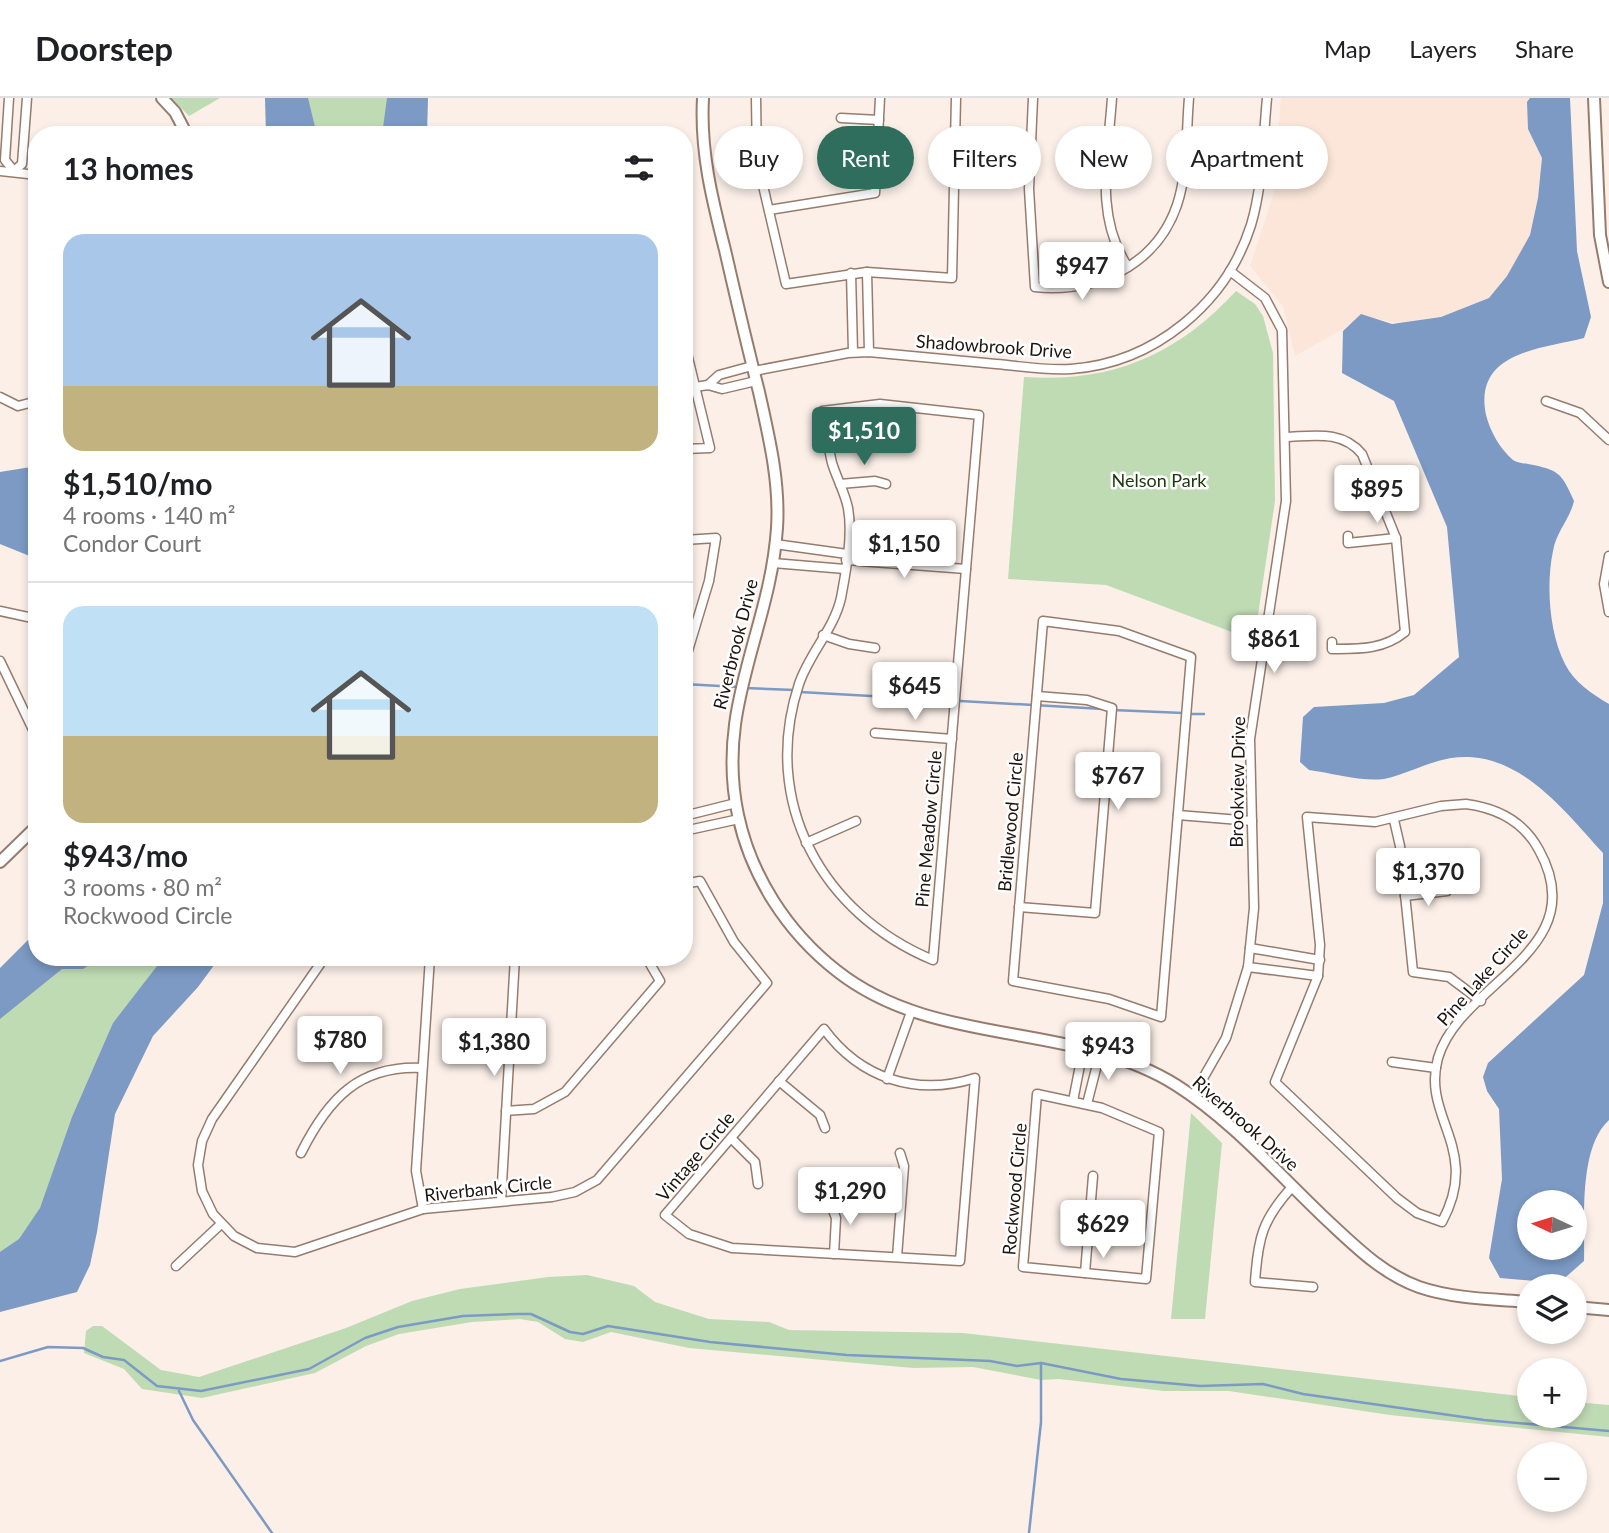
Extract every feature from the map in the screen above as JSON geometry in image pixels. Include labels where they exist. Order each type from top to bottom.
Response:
[{"type":"street","points":[[9,98],[5,160],[14,171]]},
{"type":"street","points":[[14,171],[22,164],[27,98]]},
{"type":"street","points":[[162,98],[183,126]]},
{"type":"street","name":"Riverbrook Drive","points":[[704,98],[706,169],[775,473],[773,563],[736,705],[731,757],[739,819],[762,882],[803,940],[848,979],[911,1012],[955,1025],[1100,1053],[1157,1074],[1193,1097],[1369,1259],[1400,1279],[1451,1295],[1517,1302]]},
{"type":"street","points":[[756,98],[756,150],[786,284],[867,272],[952,278],[956,98]]},
{"type":"street","points":[[769,210],[875,194],[880,98]]},
{"type":"street","points":[[1033,98],[1030,189],[1035,287],[1057,289],[1088,286],[1128,267],[1157,242],[1171,219],[1181,189]]},
{"type":"street","points":[[1112,98],[1106,219],[1113,242],[1128,267]]},
{"type":"street","points":[[1187,126],[1189,98]]},
{"type":"street","name":"Shadowbrook Drive","points":[[1264,126],[1266,98]]},
{"type":"street","points":[[1594,98],[1600,235],[1609,282]]},
{"type":"street","points":[[841,118],[879,120]]},
{"type":"street","points":[[0,171],[28,173]]},
{"type":"street","name":"Shadowbrook Drive","points":[[754,373],[853,352],[1054,370],[1092,366],[1130,355],[1163,339],[1204,305],[1230,271],[1254,214],[1258,189]]},
{"type":"street","name":"Brookview Drive","points":[[1193,1097],[1226,1038],[1248,967],[1254,908],[1252,726],[1284,524],[1284,344],[1279,322],[1265,298],[1230,271]]},
{"type":"street","points":[[867,272],[869,352]]},
{"type":"street","points":[[851,273],[853,352]]},
{"type":"street","points":[[708,385],[719,374],[754,373]]},
{"type":"street","points":[[695,387],[708,385],[722,389],[754,373]]},
{"type":"street","points":[[693,379],[710,448],[693,449]]},
{"type":"street","points":[[1,398],[18,406],[28,403]]},
{"type":"street","points":[[1546,401],[1580,413],[1609,440]]},
{"type":"street","name":"Pine Meadow Circle","points":[[880,404],[979,415],[933,960],[895,943],[862,918],[833,888],[806,843],[791,796],[788,739],[800,683],[837,610],[846,561],[849,511],[841,484],[832,462],[822,411],[880,404]]},
{"type":"street","points":[[1286,437],[1334,436],[1356,446],[1362,454],[1396,538],[1405,632],[1385,644],[1365,649],[1332,649],[1332,642]]},
{"type":"street","points":[[841,484],[875,481],[886,484]]},
{"type":"street","points":[[1348,536],[1348,542],[1396,538]]},
{"type":"street","points":[[693,539],[716,538],[709,581],[693,634]]},
{"type":"street","points":[[775,544],[825,551],[846,561]]},
{"type":"street","points":[[823,565],[825,551]]},
{"type":"street","points":[[1609,556],[1604,584],[1609,611]]},
{"type":"street","points":[[773,563],[823,565],[846,561],[966,569]]},
{"type":"street","points":[[0,611],[28,617]]},
{"type":"street","name":"Bridlewood Circle","points":[[1043,621],[1110,629],[1191,657],[1161,1017],[1109,999],[1013,981],[1037,696],[1043,621]]},
{"type":"street","points":[[823,635],[849,645],[876,649]]},
{"type":"street","points":[[0,661],[28,719]]},
{"type":"street","points":[[1019,907],[1095,914],[1112,708],[1087,700],[1037,696]]},
{"type":"street","points":[[875,733],[952,739]]},
{"type":"street","points":[[693,814],[736,803]]},
{"type":"street","name":"Pine Lake Circle","points":[[1441,806],[1480,806],[1504,815],[1524,830],[1545,861],[1551,900],[1541,936],[1526,957],[1448,1037],[1436,1068],[1436,1093],[1454,1146],[1457,1173],[1452,1199],[1442,1222],[1406,1206],[1275,1082],[1318,976],[1320,960],[1307,817],[1376,822],[1394,820],[1441,806]]},
{"type":"street","points":[[1178,815],[1252,821]]},
{"type":"street","points":[[693,829],[739,819]]},
{"type":"street","points":[[1394,820],[1413,972],[1449,977],[1481,1001]]},
{"type":"street","points":[[806,843],[856,821]]},
{"type":"street","points":[[0,862],[28,835]]},
{"type":"street","name":"Riverbank Circle","points":[[319,966],[212,1119],[202,1141],[198,1165],[202,1191],[221,1224],[234,1236],[257,1248],[295,1252],[423,1209],[564,1195],[597,1180],[767,983],[734,943],[700,881],[693,882]]},
{"type":"street","points":[[1405,896],[1447,891]]},
{"type":"street","points":[[1250,948],[1320,960]]},
{"type":"street","points":[[1298,973],[1301,957]]},
{"type":"street","points":[[423,1209],[416,1171],[429,966]]},
{"type":"street","points":[[501,1201],[514,966]]},
{"type":"street","points":[[506,1111],[534,1109],[565,1092],[660,981],[651,966]]},
{"type":"street","points":[[1248,967],[1318,976]]},
{"type":"street","points":[[887,1079],[911,1012]]},
{"type":"street","name":"Vintage Circle","points":[[824,1029],[857,1063],[887,1079],[932,1087],[975,1078],[960,1261],[717,1245],[689,1234],[665,1214],[779,1081],[824,1029]]},
{"type":"street","points":[[1073,1101],[1083,1049]]},
{"type":"street","points":[[1087,1104],[1100,1053]]},
{"type":"street","points":[[1392,1062],[1436,1068]]},
{"type":"street","points":[[301,1153],[335,1101],[354,1083],[389,1068],[422,1068]]},
{"type":"street","points":[[779,1081],[820,1115],[825,1128]]},
{"type":"street","points":[[1076,1083],[1091,1088]]},
{"type":"street","name":"Rockwood Circle","points":[[1037,1094],[1073,1101],[1124,1116],[1159,1132],[1146,1279],[1023,1267],[1037,1094]]},
{"type":"street","points":[[731,1138],[755,1162],[758,1184]]},
{"type":"street","points":[[897,1257],[904,1166],[900,1153]]},
{"type":"street","points":[[1085,1273],[1093,1176]]},
{"type":"street","points":[[1292,1187],[1275,1206],[1263,1226],[1255,1282],[1313,1287]]},
{"type":"street","points":[[831,1205],[836,1218],[834,1254]]},
{"type":"street","points":[[176,1266],[221,1224]]},
{"type":"street","points":[[1587,1308],[1609,1310]]},
{"type":"shaded area","points":[[1281,98],[1539,98],[1551,212],[1491,302],[1431,328],[1364,317],[1295,356],[1283,306],[1250,266],[1274,189],[1328,189],[1328,126],[1279,126]]},
{"type":"green space","points":[[171,98],[220,98],[189,116]]},
{"type":"green space","points":[[301,98],[394,98],[392,126],[303,126]]},
{"type":"green space","name":"Nelson Park","points":[[1236,291],[1255,304],[1263,316],[1273,353],[1275,501],[1255,635],[1240,635],[1106,585],[1008,579],[1024,377],[1086,375],[1141,360],[1190,332]]},
{"type":"green space","points":[[51,966],[173,966],[45,1236],[0,1266],[0,1017]]},
{"type":"green space","points":[[1191,1113],[1222,1143],[1205,1319],[1171,1319]]},
{"type":"green space","points":[[587,1275],[634,1286],[655,1302],[709,1319],[769,1322],[789,1330],[963,1333],[1517,1396],[1517,1428],[1390,1415],[1229,1391],[1164,1391],[1059,1379],[1041,1380],[973,1367],[913,1368],[689,1348],[611,1332],[583,1342],[565,1339],[538,1322],[520,1319],[472,1322],[399,1334],[366,1346],[315,1373],[202,1398],[142,1389],[124,1369],[84,1353],[86,1331],[93,1326],[102,1326],[161,1370],[199,1377],[346,1328],[412,1301],[460,1289],[548,1277]]},
{"type":"green space","points":[[1587,1403],[1609,1405],[1609,1437],[1519,1428],[1587,1428]]},
{"type":"water","points":[[265,98],[308,98],[315,126],[266,126]]},
{"type":"water","points":[[387,98],[428,98],[427,126],[383,126]]},
{"type":"water","points":[[1530,98],[1570,98],[1577,251],[1591,317],[1584,338],[1531,350],[1500,365],[1490,378],[1485,394],[1486,415],[1496,439],[1508,456],[1516,462],[1546,468],[1558,474],[1574,501],[1553,551],[1550,608],[1555,638],[1565,664],[1584,687],[1609,704],[1609,1120],[1599,1132],[1592,1148],[1585,1190],[1517,1190],[1517,1260],[1584,1261],[1569,1274],[1517,1274],[1517,1279],[1500,1278],[1489,1258],[1502,1179],[1499,1109],[1487,1091],[1483,1077],[1488,1063],[1584,975],[1603,903],[1603,853],[1555,801],[1518,772],[1497,763],[1475,757],[1451,758],[1393,777],[1375,780],[1309,770],[1300,762],[1303,717],[1314,707],[1384,703],[1414,695],[1459,657],[1447,527],[1394,401],[1342,373],[1343,331],[1361,314],[1392,324],[1441,317],[1489,298],[1507,276],[1530,235],[1538,198],[1542,158],[1528,129],[1527,102]]},
{"type":"water","points":[[28,467],[28,555],[0,544],[0,472]]},
{"type":"water","points":[[28,940],[28,966],[88,966],[83,969],[62,969],[0,1019],[0,968]]},
{"type":"water","points":[[157,966],[213,966],[153,1036],[115,1114],[90,1265],[77,1292],[0,1312],[0,1252],[19,1239],[40,1208],[72,1117],[113,1023]]},
{"type":"waterway","points":[[693,684],[738,687]]},
{"type":"waterway","points":[[745,688],[794,690]]},
{"type":"waterway","points":[[800,692],[1103,709]]},
{"type":"waterway","points":[[1113,710],[1183,713]]},
{"type":"waterway","points":[[1190,714],[1204,714]]},
{"type":"waterway","points":[[0,1361],[48,1347],[83,1348],[103,1357],[124,1360],[157,1386],[201,1391],[309,1369],[365,1338],[398,1327],[463,1316],[531,1314],[570,1332],[583,1334],[608,1326],[710,1342],[847,1355],[990,1361],[1017,1366],[1041,1363],[1121,1379],[1200,1386],[1263,1384],[1303,1394],[1484,1420],[1609,1431]]},
{"type":"waterway","points":[[1029,1533],[1041,1422],[1041,1363]]},
{"type":"waterway","points":[[179,1391],[193,1420],[272,1533]]}]
